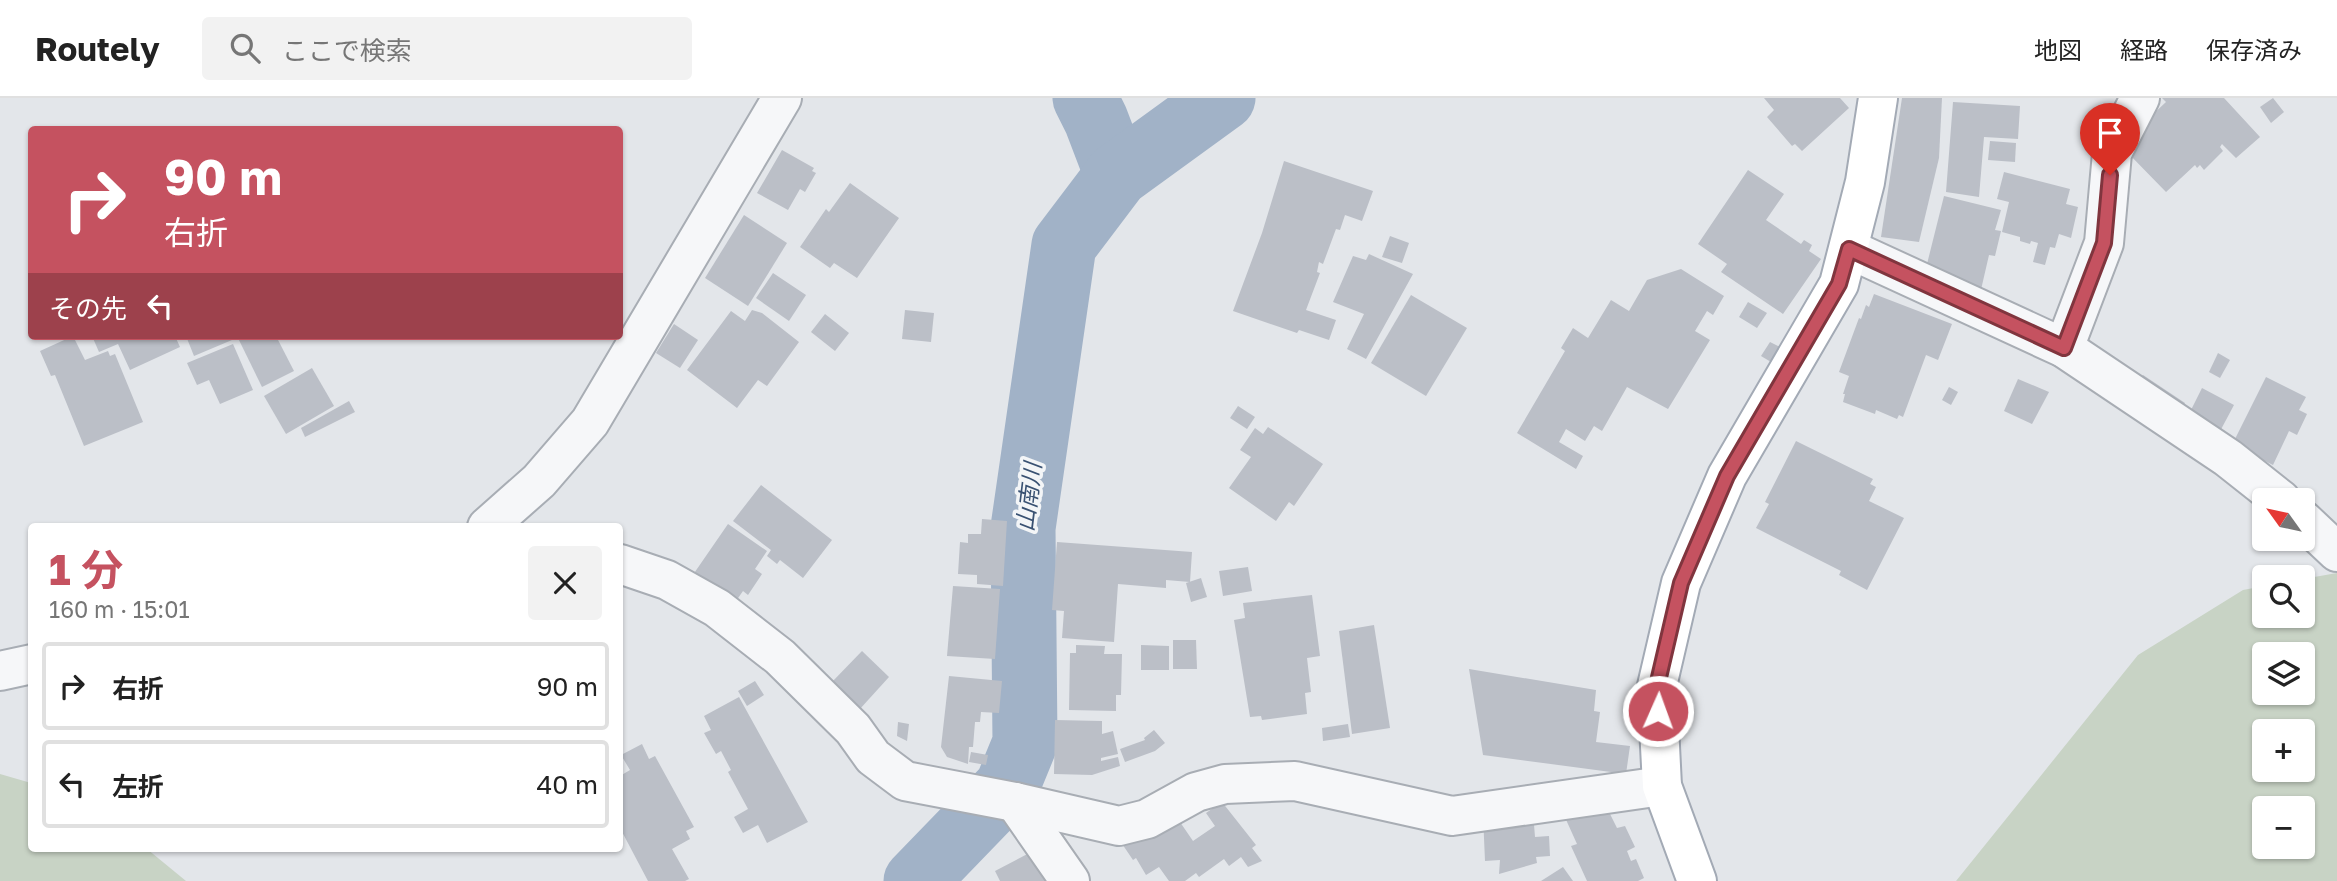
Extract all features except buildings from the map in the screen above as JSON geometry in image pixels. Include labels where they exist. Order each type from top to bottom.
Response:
[{"type":"main road","points":[[1697,881],[1662,786],[1657,686],[1681,583],[1727,476],[1839,284],[1865,182],[1878,98]]},
{"type":"street","points":[[492,523],[539,481],[590,422],[782,98]]},
{"type":"street","points":[[2064,348],[2104,243],[2112,153],[2140,98]]},
{"type":"street","points":[[1849,249],[2064,348],[2228,458],[2266,488]]},
{"type":"street","points":[[2315,531],[2337,552]]},
{"type":"street","points":[[623,565],[667,580],[717,608],[780,657],[853,729],[873,757],[905,782],[1015,802],[1119,826],[1147,819],[1196,792],[1226,784],[1295,781],[1452,816],[1662,786]]},
{"type":"street","points":[[0,671],[28,665]]},
{"type":"street","points":[[1015,802],[1070,881]]},
{"type":"green space","points":[[2337,573],[2337,881],[1956,881],[2138,655],[2243,590],[2252,588],[2252,628],[2315,628],[2315,577]]},
{"type":"green space","points":[[0,774],[28,782],[28,852],[151,852],[186,881],[0,881]]},
{"type":"waterway","name":"山南川","points":[[1085,98],[1117,175]]},
{"type":"waterway","name":"山南川","points":[[916,881],[1007,787],[1025,743],[1023,528],[1064,245],[1117,175],[1223,98]]},
{"type":"route","points":[[1658,711],[1657,686],[1681,583],[1727,476],[1839,284],[1849,249],[2064,348],[2104,243],[2110,175]]}]
